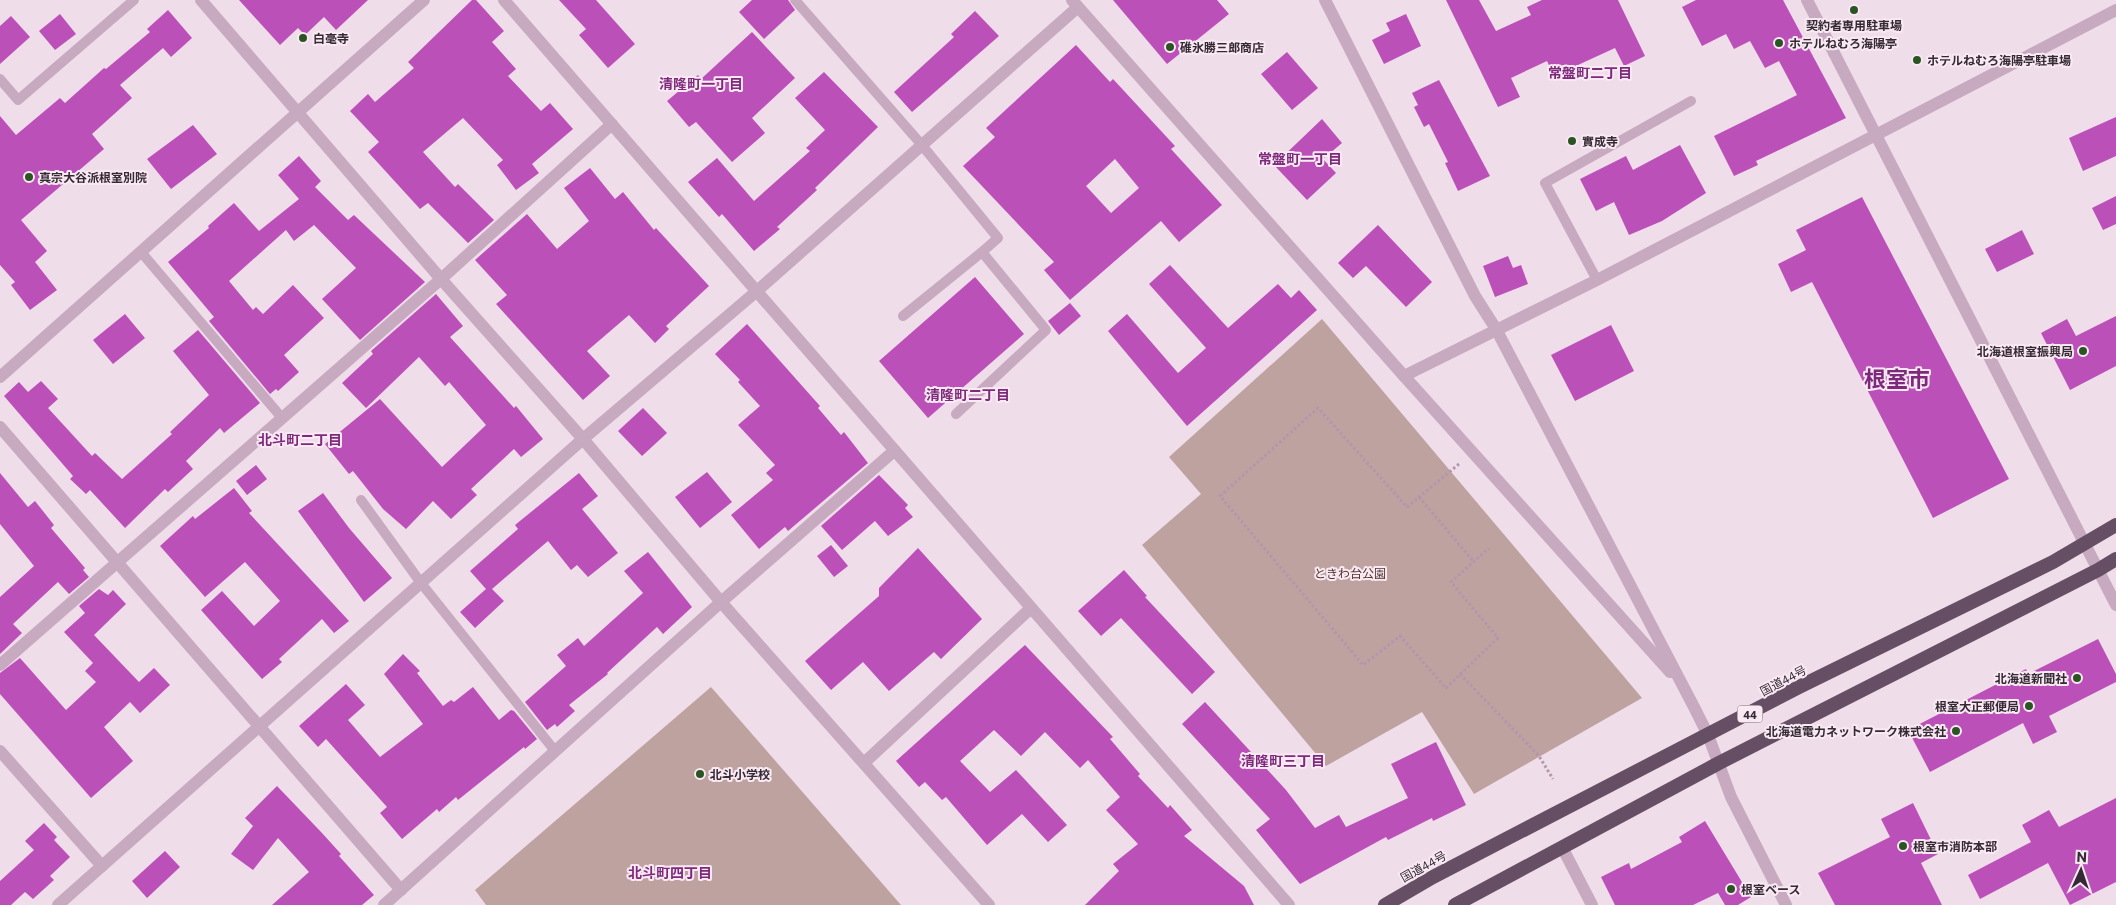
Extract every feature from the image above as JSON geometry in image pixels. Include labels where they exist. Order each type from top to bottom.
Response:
[{"type":"highway","name":"国道44号","points":[[1385,905],[1433,877],[1799,687],[2053,562],[2116,525]]},
{"type":"highway","name":"44","points":[[1455,905],[1719,763],[2098,570],[2116,559]]},
{"type":"street","points":[[201,0],[440,279],[583,439],[721,602],[989,905]]},
{"type":"street","points":[[0,377],[424,0]]},
{"type":"street","points":[[504,0],[1289,905]]},
{"type":"street","points":[[1324,0],[1471,287],[1496,329],[1708,735],[1731,797],[1786,905]]},
{"type":"street","points":[[1807,0],[2116,605]]},
{"type":"street","points":[[58,905],[583,439],[757,290],[1075,4],[1404,376],[1683,687]]},
{"type":"street","points":[[1404,376],[1597,280],[2116,10]]},
{"type":"street","points":[[0,665],[440,279],[612,124]]},
{"type":"street","points":[[0,427],[401,890]]},
{"type":"street","points":[[384,905],[721,602],[894,451]]},
{"type":"street","points":[[864,763],[1031,608]]},
{"type":"street","points":[[0,751],[102,866]]},
{"type":"street","points":[[1562,847],[1592,905]]},
{"type":"lane","points":[[0,79],[18,100],[134,0]]},
{"type":"lane","points":[[795,0],[921,144],[998,238],[903,316]]},
{"type":"lane","points":[[1597,280],[1545,183],[1690,102]]},
{"type":"lane","points":[[141,252],[282,418]]},
{"type":"lane","points":[[956,414],[1046,330],[982,252]]},
{"type":"lane","points":[[361,500],[421,583],[555,751]]},
{"type":"path","points":[[1451,472],[1407,507],[1318,408],[1220,496],[1363,665],[1400,636],[1446,688],[1498,638],[1451,582],[1489,548]]},
{"type":"path","points":[[1419,497],[1474,562]]},
{"type":"path","points":[[1460,674],[1540,756],[1553,779]]},
{"type":"green space","name":"ときわ台公園","points":[[1322,319],[1642,698],[1474,794],[1422,712],[1326,766],[1142,545],[1201,494],[1169,457]]},
{"type":"green space","name":"北斗小学校","points":[[711,687],[901,905],[486,905],[475,890]]},
{"type":"building","points":[[239,0],[368,0],[336,30],[324,17],[305,35],[298,28],[280,45]]},
{"type":"building","points":[[472,0],[476,0],[504,31],[492,42],[516,69],[508,76],[541,111],[550,103],[573,129],[532,164],[539,173],[516,190],[497,165],[503,160],[463,118],[423,152],[455,187],[458,184],[494,220],[468,243],[428,203],[420,209],[368,152],[379,142],[350,111],[368,94],[375,102],[414,68],[408,62]]},
{"type":"building","points":[[559,0],[596,0],[635,44],[608,68],[579,35],[586,29]]},
{"type":"building","points":[[752,0],[788,0],[795,10],[764,39],[739,12]]},
{"type":"building","name":"碓氷勝三郎商店","points":[[1113,0],[1217,0],[1229,14],[1167,64]]},
{"type":"building","points":[[1446,0],[1479,0],[1496,31],[1531,15],[1527,7],[1542,0],[1618,0],[1645,56],[1624,66],[1615,48],[1554,76],[1547,61],[1511,78],[1520,97],[1498,107]]},
{"type":"building","points":[[1696,0],[1783,0],[1846,118],[1756,161],[1758,165],[1734,176],[1714,136],[1797,95],[1779,61],[1765,68],[1750,41],[1734,49],[1726,34],[1702,46],[1682,7]]},
{"type":"building","points":[[168,10],[192,38],[171,57],[163,48],[120,85],[132,98],[92,134],[104,149],[21,220],[47,251],[35,262],[57,290],[30,310],[11,285],[15,282],[0,265],[0,116],[16,135],[60,98],[65,103],[104,68],[106,69],[150,32],[147,29]]},
{"type":"building","points":[[975,11],[999,36],[912,112],[894,92],[954,37],[951,34]]},
{"type":"building","points":[[60,14],[76,34],[55,50],[39,31]]},
{"type":"building","points":[[1406,14],[1421,46],[1384,64],[1372,40],[1390,31],[1386,23]]},
{"type":"building","points":[[11,16],[30,37],[0,64],[0,26]]},
{"type":"building","points":[[752,32],[795,78],[752,118],[765,133],[732,162],[696,122],[689,127],[667,101],[698,75],[701,79]]},
{"type":"building","points":[[1076,45],[1110,82],[1113,79],[1175,146],[1171,149],[1222,205],[1179,242],[1161,221],[1070,300],[1044,270],[1054,262],[963,166],[995,137],[986,128]],"holes":[[[1115,159],[1139,188],[1111,213],[1086,186]]]},
{"type":"building","points":[[1287,52],[1318,88],[1292,110],[1261,74]]},
{"type":"building","points":[[824,72],[878,127],[815,188],[817,190],[777,227],[780,229],[754,251],[722,214],[719,217],[688,182],[717,158],[754,201],[810,151],[806,148],[825,130],[795,98]]},
{"type":"building","points":[[1439,80],[1490,176],[1458,191],[1445,163],[1448,162],[1429,124],[1424,127],[1414,107],[1418,105],[1412,93]]},
{"type":"building","points":[[2116,117],[2116,156],[2083,171],[2069,138]]},
{"type":"building","points":[[1322,119],[1342,143],[1323,159],[1336,173],[1307,200],[1274,165]]},
{"type":"building","points":[[193,125],[217,154],[171,189],[147,159]]},
{"type":"building","points":[[1680,145],[1706,193],[1662,221],[1629,235],[1614,202],[1596,211],[1580,179],[1626,156],[1633,170]]},
{"type":"building","points":[[299,156],[321,181],[315,187],[348,220],[354,215],[425,282],[360,340],[322,299],[356,268],[314,225],[294,241],[286,230],[229,281],[253,310],[256,307],[263,314],[293,285],[324,318],[284,355],[299,372],[278,391],[276,389],[270,394],[209,321],[214,317],[168,262],[209,228],[208,226],[234,203],[259,231],[299,199],[278,175]]},
{"type":"building","points":[[590,168],[615,199],[623,192],[654,230],[656,228],[709,286],[666,326],[669,329],[655,343],[629,315],[587,351],[610,376],[583,400],[496,304],[507,295],[475,260],[527,214],[557,249],[589,221],[564,188]]},
{"type":"building","points":[[2116,196],[2116,224],[2103,230],[2092,208]]},
{"type":"building","points":[[1862,197],[2009,479],[1933,518],[1812,282],[1791,292],[1778,264],[1806,250],[1796,230]]},
{"type":"building","points":[[1378,225],[1432,282],[1406,307],[1366,266],[1353,278],[1338,263]]},
{"type":"building","points":[[2022,230],[2034,254],[1997,272],[1985,249]]},
{"type":"building","points":[[1508,256],[1513,268],[1521,265],[1528,284],[1495,297],[1483,266]]},
{"type":"building","points":[[1170,265],[1228,328],[1278,284],[1291,298],[1299,290],[1317,310],[1187,426],[1108,331],[1127,314],[1178,373],[1206,348],[1149,284]]},
{"type":"building","points":[[975,277],[1024,334],[928,418],[879,361]]},
{"type":"building","points":[[436,294],[463,326],[450,337],[514,408],[516,406],[543,439],[521,457],[514,449],[471,489],[477,495],[451,519],[433,501],[406,529],[383,509],[353,471],[349,474],[325,444],[380,399],[442,467],[486,425],[449,382],[445,386],[419,357],[366,408],[342,383],[373,354],[371,351]]},
{"type":"building","points":[[1070,303],[1081,316],[1059,335],[1048,321]]},
{"type":"building","points":[[125,314],[145,338],[113,364],[93,340]]},
{"type":"building","name":"北海道根室振興局","points":[[2116,316],[2116,366],[2070,390],[2041,333],[2067,319],[2076,336]]},
{"type":"building","points":[[747,324],[820,406],[818,408],[841,435],[844,432],[868,463],[788,531],[785,527],[759,549],[731,515],[773,480],[766,473],[775,465],[738,425],[760,406],[738,382],[740,380],[715,354]]},
{"type":"building","points":[[1611,325],[1634,371],[1575,401],[1551,355]]},
{"type":"building","points":[[198,330],[260,403],[224,433],[220,428],[186,461],[193,469],[168,492],[165,489],[125,528],[90,490],[86,494],[70,479],[73,476],[4,396],[19,382],[28,392],[41,381],[58,399],[48,408],[92,456],[95,453],[122,479],[172,434],[170,432],[209,395],[173,351]]},
{"type":"building","points":[[643,408],[667,433],[642,456],[618,431]]},
{"type":"building","points":[[256,465],[267,479],[247,495],[236,481]]},
{"type":"building","points":[[707,472],[732,502],[700,528],[675,497]]},
{"type":"building","points":[[0,473],[28,507],[35,501],[54,525],[51,528],[85,568],[83,570],[89,577],[69,594],[58,582],[13,624],[22,633],[0,654],[0,597],[34,566],[0,524]]},
{"type":"building","points":[[579,473],[598,496],[582,509],[618,553],[588,577],[577,565],[571,570],[548,541],[492,589],[504,601],[475,628],[460,612],[486,589],[470,571],[518,529],[515,525]]},
{"type":"building","points":[[879,475],[908,505],[905,508],[913,517],[888,536],[875,521],[842,550],[821,526]]},
{"type":"building","points":[[234,488],[252,511],[249,513],[349,621],[334,633],[322,619],[279,659],[282,662],[262,679],[201,610],[222,591],[254,626],[280,601],[245,562],[205,597],[160,546],[193,516],[195,519]]},
{"type":"building","points":[[323,493],[349,528],[392,578],[364,602],[298,511]]},
{"type":"building","points":[[831,545],[848,566],[834,577],[817,556]]},
{"type":"building","points":[[918,548],[982,619],[941,659],[934,652],[889,691],[863,662],[831,690],[805,661],[879,596],[879,588]]},
{"type":"building","points":[[648,552],[692,607],[663,634],[657,627],[608,674],[569,705],[575,711],[557,727],[555,724],[547,730],[525,702],[566,666],[557,655],[578,638],[584,646],[643,593],[624,571]]},
{"type":"building","points":[[1124,570],[1147,596],[1145,597],[1215,672],[1192,694],[1121,618],[1101,636],[1078,611]]},
{"type":"building","points":[[99,589],[108,595],[113,590],[126,604],[94,635],[139,682],[154,668],[170,685],[140,713],[130,702],[104,727],[133,761],[91,798],[0,694],[0,673],[20,658],[66,710],[96,682],[85,671],[93,663],[64,632],[85,613],[79,606]]},
{"type":"building","points":[[2098,639],[2116,674],[2116,682],[2049,716],[2057,732],[2033,744],[2023,723],[1930,772],[1908,730],[2026,669],[2028,674]]},
{"type":"building","points":[[1025,645],[1113,737],[1110,739],[1140,774],[1138,776],[1168,808],[1170,805],[1192,830],[1184,836],[1244,886],[1254,905],[1085,905],[1119,871],[1113,864],[1138,844],[1106,810],[1120,797],[1088,760],[1080,768],[1045,732],[1021,756],[994,730],[960,761],[990,792],[1016,770],[1067,825],[1048,842],[1022,814],[987,845],[946,797],[942,800],[925,782],[919,787],[896,761]]},
{"type":"building","points":[[403,654],[420,671],[417,673],[443,706],[451,700],[454,702],[473,687],[499,720],[511,710],[514,711],[537,739],[525,749],[524,747],[458,800],[456,797],[439,812],[437,809],[402,839],[380,813],[387,807],[326,739],[318,747],[299,726],[346,684],[365,705],[348,720],[380,757],[423,724],[384,674]]},
{"type":"building","points":[[1205,702],[1286,790],[1315,828],[1339,815],[1346,827],[1408,798],[1391,764],[1436,742],[1466,805],[1433,821],[1432,818],[1388,840],[1386,837],[1300,884],[1256,830],[1270,819],[1182,724]]},
{"type":"building","points":[[277,786],[341,854],[339,856],[374,895],[362,905],[272,905],[309,872],[278,838],[253,870],[231,854],[253,826],[245,818]]},
{"type":"building","points":[[2116,798],[2116,882],[2070,905],[2048,863],[1980,899],[1968,875],[2031,842],[2022,825],[2049,810],[2059,827]]},
{"type":"building","name":"根室市消防本部","points":[[1913,803],[1938,854],[1921,863],[1942,905],[1835,905],[1818,873],[1890,837],[1881,819]]},
{"type":"building","points":[[1705,821],[1751,897],[1738,905],[1725,905],[1718,893],[1693,905],[1615,905],[1601,877],[1629,863],[1631,869],[1682,842],[1679,837]]},
{"type":"building","points":[[44,823],[57,837],[54,840],[70,857],[50,876],[54,880],[33,899],[25,892],[11,905],[0,905],[0,881],[34,850],[25,841]]},
{"type":"building","points":[[165,851],[180,867],[147,898],[132,881]]},
{"type":"place","name":"契約者専用駐車場","points":[[1854,10]]},
{"type":"place","name":"白毫寺","points":[[303,38]]},
{"type":"place","name":"ホテルねむろ海陽亭","points":[[1779,43]]},
{"type":"place","name":"碓氷勝三郎商店","points":[[1170,47]]},
{"type":"place","name":"ホテルねむろ海陽亭駐車場","points":[[1917,60]]},
{"type":"place","name":"實成寺","points":[[1572,141]]},
{"type":"place","name":"真宗大谷派根室別院","points":[[29,177]]},
{"type":"place","name":"北海道根室振興局","points":[[2083,351]]},
{"type":"place","name":"北海道新聞社","points":[[2077,678]]},
{"type":"place","name":"根室大正郵便局","points":[[2029,706]]},
{"type":"place","name":"北海道電力ネットワーク株式会社","points":[[1956,731]]},
{"type":"place","name":"北斗小学校","points":[[700,774]]},
{"type":"place","name":"根室市消防本部","points":[[1903,846]]},
{"type":"place","name":"根室ベース","points":[[1731,889]]},
{"type":"district","name":"常盤町二丁目","points":[[1590,72]]},
{"type":"district","name":"清隆町一丁目","points":[[701,83]]},
{"type":"district","name":"常盤町一丁目","points":[[1300,158]]},
{"type":"district","name":"根室市","points":[[1897,378]]},
{"type":"district","name":"清隆町二丁目","points":[[968,394]]},
{"type":"district","name":"北斗町二丁目","points":[[300,439]]},
{"type":"district","name":"清隆町三丁目","points":[[1283,760]]},
{"type":"district","name":"北斗町四丁目","points":[[670,872]]}]
